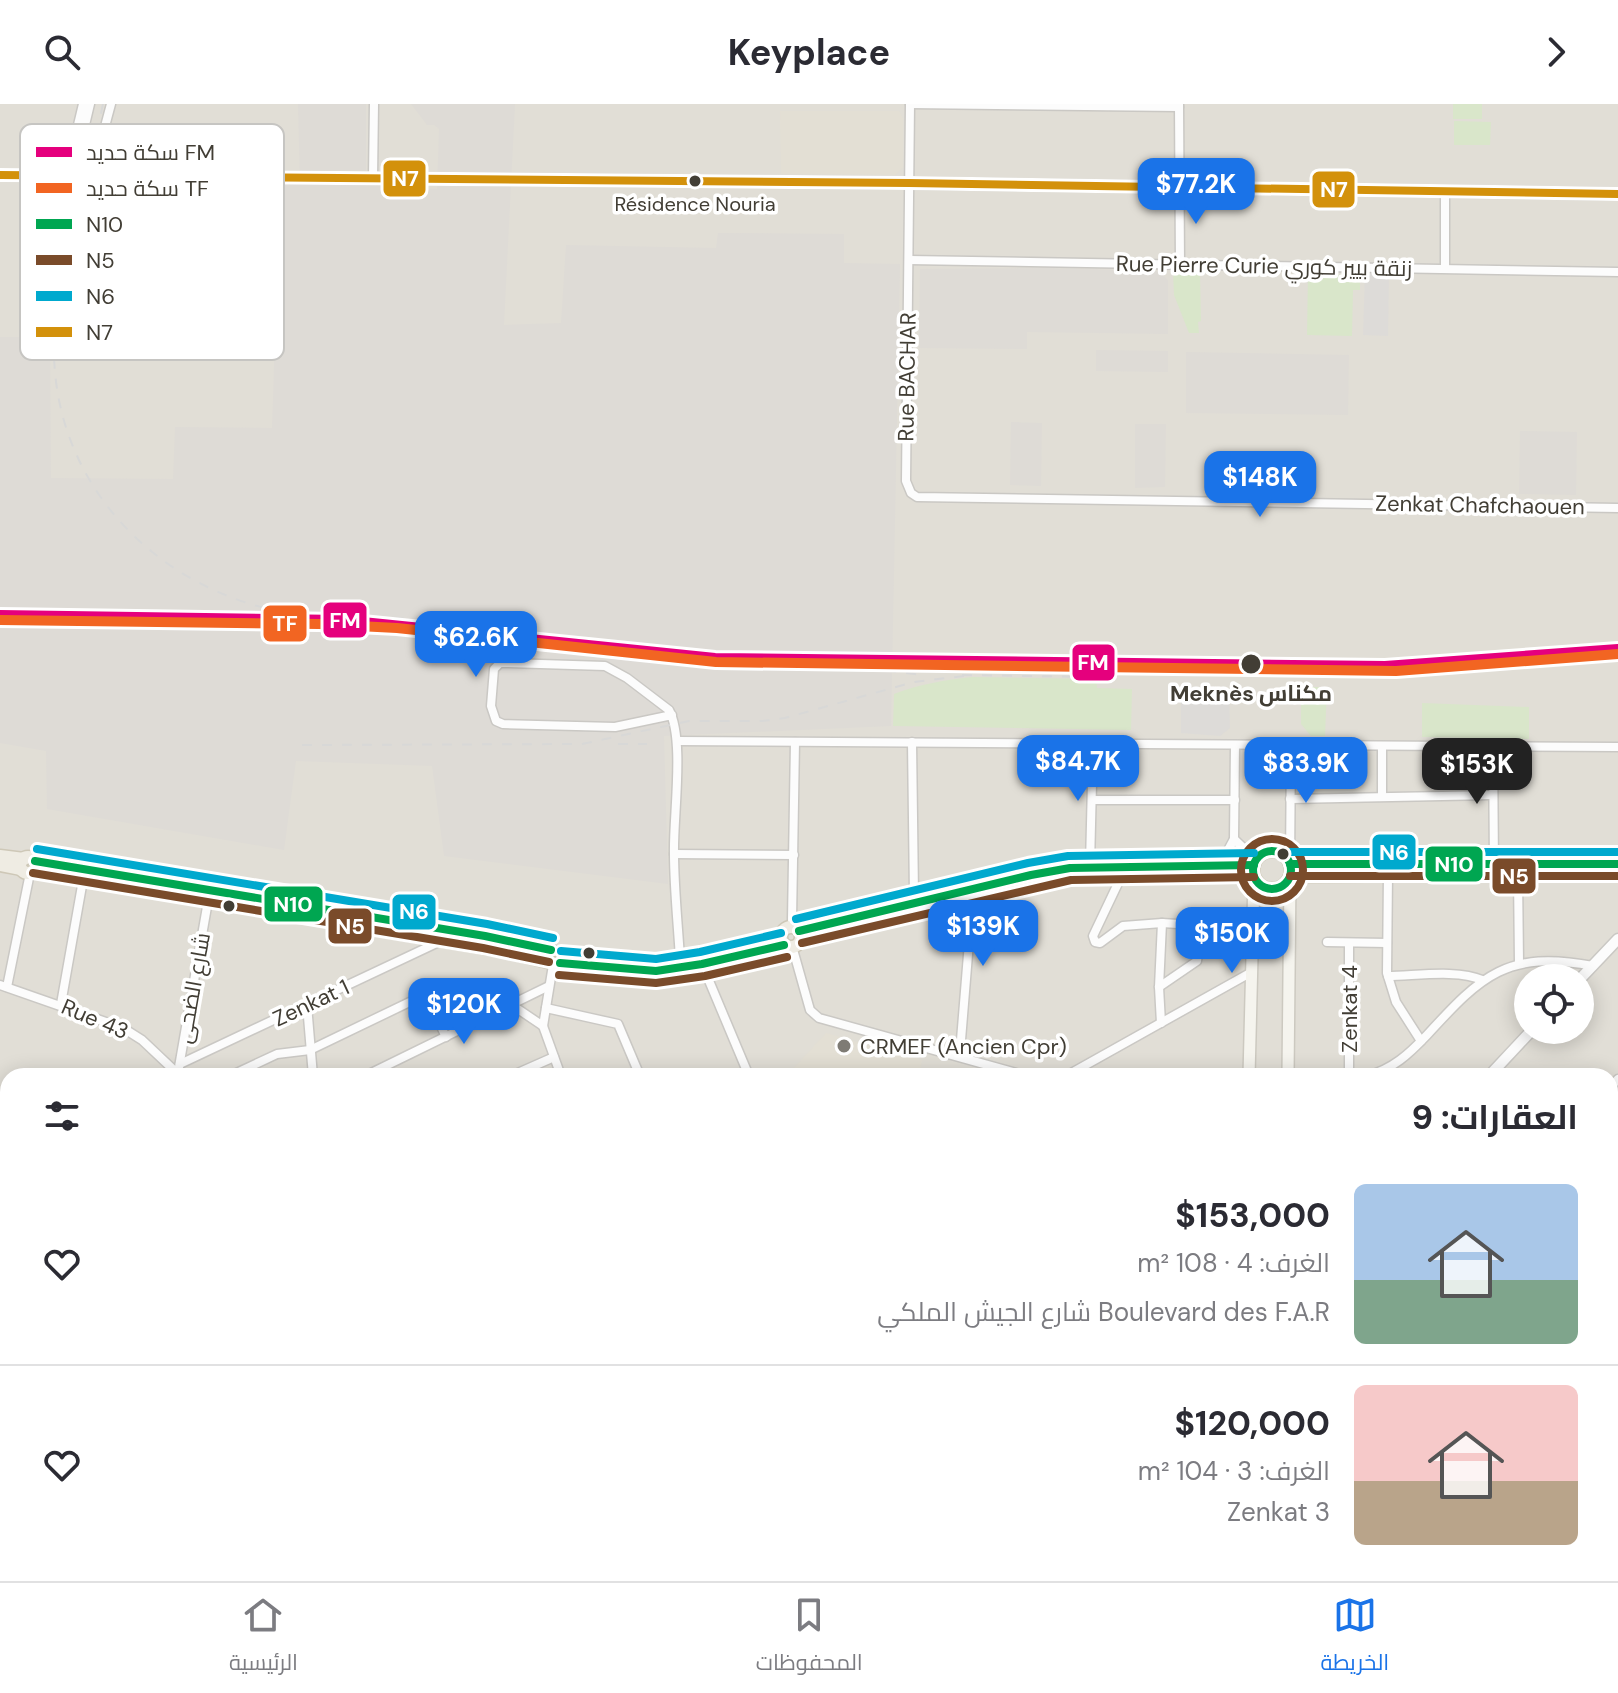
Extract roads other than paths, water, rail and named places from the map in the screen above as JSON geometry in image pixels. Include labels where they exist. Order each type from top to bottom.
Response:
[{"type":"main road","points":[[284,177],[1618,194]]},
{"type":"main road","points":[[0,856],[29,867],[83,880],[442,941],[643,971],[702,964],[1032,883],[1254,867],[1271,851],[1282,854],[1290,870],[1288,1068]]},
{"type":"main road","points":[[1290,870],[1618,864]]},
{"type":"main road","points":[[0,865],[485,936],[555,958],[641,962],[793,941],[916,902],[1031,875],[1090,865],[1254,867]]},
{"type":"main road","points":[[1254,867],[1261,886],[1272,889],[1283,886],[1290,870]]},
{"type":"main road","points":[[1249,1068],[1254,867]]},
{"type":"main road","points":[[1290,870],[1388,874],[1618,874]]},
{"type":"street","points":[[79,124],[83,104]]},
{"type":"street","points":[[84,124],[90,104]]},
{"type":"street","points":[[106,124],[111,104]]},
{"type":"street","points":[[373,178],[374,104]]},
{"type":"street","points":[[910,104],[1179,105],[1180,265]]},
{"type":"street","name":"Rue BACHAR","points":[[910,104],[905,467],[907,488],[911,493]]},
{"type":"street","points":[[1445,191],[1445,268]]},
{"type":"street","name":"Rue Pierre Curie زنقة بيير كوري","points":[[909,260],[1618,272]]},
{"type":"street","name":"Zenkat Chafchaouen","points":[[911,493],[917,497],[1618,508]]},
{"type":"street","points":[[672,715],[615,727],[503,724],[496,721],[492,714],[494,669],[500,663],[605,666],[663,704],[672,715],[677,741],[674,854],[680,959]]},
{"type":"street","points":[[677,741],[1618,747]]},
{"type":"street","points":[[795,742],[793,941],[810,1010],[819,1018],[998,1068]]},
{"type":"street","points":[[912,742],[916,902]]},
{"type":"street","points":[[1090,865],[1094,800],[1093,742]]},
{"type":"street","points":[[1220,865],[1234,839],[1235,745]]},
{"type":"street","points":[[1290,870],[1291,745]]},
{"type":"street","points":[[1382,747],[1382,796]]},
{"type":"street","points":[[1493,747],[1494,864]]},
{"type":"street","points":[[1290,799],[1493,795]]},
{"type":"street","points":[[1094,800],[1235,800]]},
{"type":"street","points":[[1234,839],[1254,867]]},
{"type":"street","points":[[674,854],[794,855]]},
{"type":"street","points":[[4,986],[29,867]]},
{"type":"street","points":[[1388,874],[1388,976],[1396,1002],[1421,1041]]},
{"type":"street","points":[[1122,875],[1093,936],[1095,942],[1102,942],[1123,926],[1162,923],[1194,925],[1201,930],[1196,963],[1159,987]]},
{"type":"street","points":[[1518,875],[1519,963]]},
{"type":"street","points":[[61,1004],[83,880]]},
{"type":"street","points":[[961,1040],[971,918],[967,899]]},
{"type":"street","name":"شارع الضحى","points":[[180,1068],[208,901]]},
{"type":"street","points":[[1161,1023],[1162,923]]},
{"type":"street","points":[[1594,965],[1614,949],[1618,939]]},
{"type":"street","name":"Zenkat 1","points":[[185,1068],[442,941]]},
{"type":"street","points":[[1327,942],[1387,943]]},
{"type":"street","name":"Zenkat 4","points":[[1349,943],[1349,1068]]},
{"type":"street","points":[[555,958],[543,1026],[558,1068]]},
{"type":"street","points":[[1386,1068],[1400,1062],[1482,980],[1519,963],[1568,961],[1583,964]]},
{"type":"street","points":[[702,964],[746,1068]]},
{"type":"street","points":[[1080,1068],[1250,973]]},
{"type":"street","points":[[1388,976],[1455,975],[1482,980]]},
{"type":"street","name":"Rue 43","points":[[4,986],[123,1028],[175,1068]]},
{"type":"street","points":[[382,1068],[549,986]]},
{"type":"street","points":[[247,1068],[277,1054],[310,1050],[420,997],[429,1001],[446,1037]]},
{"type":"street","points":[[307,1005],[312,1068]]},
{"type":"street","points":[[512,1005],[543,1026]]},
{"type":"street","points":[[546,1008],[618,1024],[637,1068]]},
{"type":"street","points":[[1496,1068],[1519,1044]]},
{"type":"street","points":[[529,1068],[554,1057]]},
{"type":"railway","points":[[98,124],[103,104]]},
{"type":"railway","points":[[55,360],[59,401],[73,446],[94,486],[121,523],[155,554],[193,580],[236,599],[282,612],[397,618],[631,644]]},
{"type":"railway","points":[[0,624],[319,629],[438,638]]},
{"type":"railway","points":[[428,638],[676,665],[874,669],[922,675]]},
{"type":"railway","points":[[962,675],[1093,677]]},
{"type":"railway","points":[[302,745],[582,744],[689,721],[785,718],[914,682],[972,675]]},
{"type":"railway","points":[[618,744],[647,744]]},
{"type":"rail line","name":"FM","points":[[0,615],[343,620],[715,658],[1385,666],[1618,649]]},
{"type":"rail line","name":"TF","points":[[0,620],[319,624],[397,628],[716,662],[1396,671],[1618,654]]},
{"type":"place","name":"Résidence Nouria","points":[[695,181]]},
{"type":"place","name":"Meknès مكناس","points":[[1251,664]]},
{"type":"place","name":"CRMEF (Ancien Cpr)","points":[[844,1046]]}]
